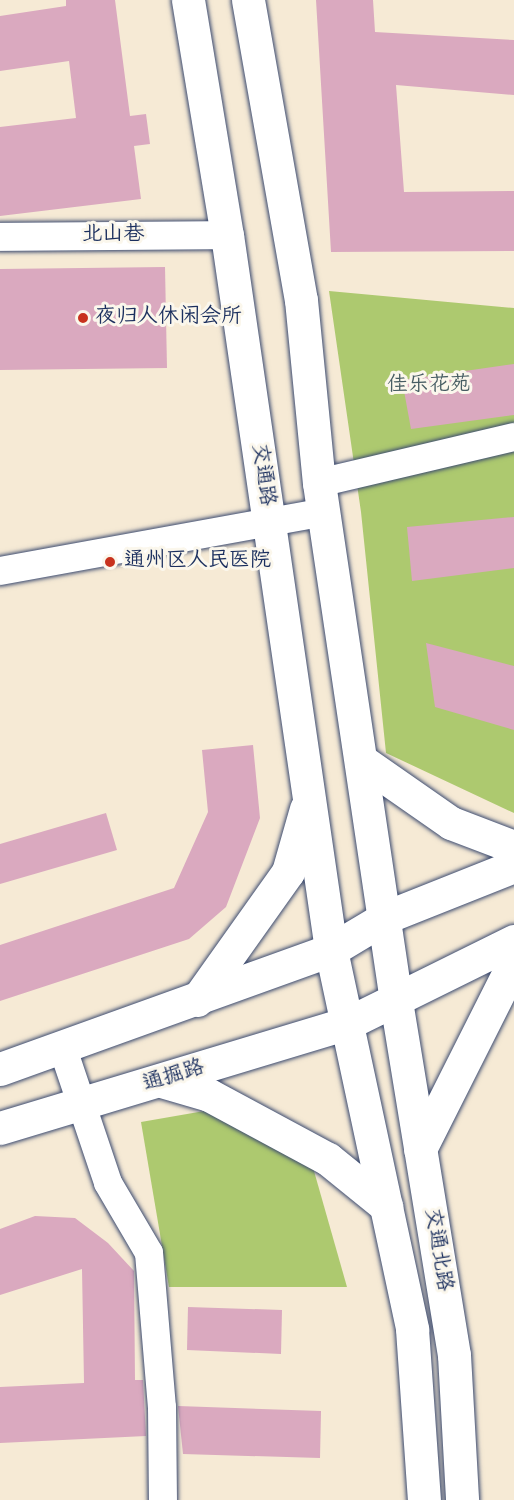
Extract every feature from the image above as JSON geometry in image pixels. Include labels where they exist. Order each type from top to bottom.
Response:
[{"type":"main road","name":"交通路","points":[[188,0],[226,235],[331,950],[348,1023]]},
{"type":"main road","points":[[249,0],[301,300],[322,497],[386,917]]},
{"type":"main road","points":[[362,761],[452,823],[514,848]]},
{"type":"main road","points":[[197,1000],[288,872],[309,796]]},
{"type":"main road","points":[[0,1069],[63,1049],[331,950],[386,917],[514,866]]},
{"type":"main road","name":"交通北路","points":[[386,917],[396,1001],[454,1355],[462,1500]]},
{"type":"main road","points":[[396,1001],[514,941]]},
{"type":"main road","points":[[420,1149],[514,962]]},
{"type":"main road","name":"通掘路","points":[[0,1128],[84,1105],[348,1023],[396,1001]]},
{"type":"main road","name":"交通北路","points":[[348,1023],[412,1329],[424,1500]]},
{"type":"main road","points":[[161,1081],[209,1095],[328,1159],[386,1206]]},
{"type":"street","name":"北山巷","points":[[0,237],[226,235]]},
{"type":"street","points":[[0,571],[322,497],[514,437]]},
{"type":"street","points":[[63,1049],[84,1105],[108,1183],[149,1253],[162,1407],[163,1500]]},
{"type":"green space","name":"佳乐花苑","points":[[329,291],[514,308],[514,813],[386,753],[361,512]]},
{"type":"green space","points":[[233,1106],[310,1157],[347,1287],[169,1287],[141,1122]]},
{"type":"building","points":[[66,0],[115,0],[130,116],[146,114],[150,144],[134,146],[141,199],[0,216],[0,127],[76,118],[69,61],[0,71],[0,16],[66,6]]},
{"type":"building","points":[[316,0],[373,0],[375,32],[514,40],[514,95],[396,85],[404,192],[514,191],[514,251],[331,252]]},
{"type":"building","name":"夜归人休闲会所","points":[[165,267],[167,368],[0,370],[0,269]]},
{"type":"building","points":[[514,364],[514,415],[411,429],[402,380]]},
{"type":"building","points":[[514,517],[514,568],[412,581],[407,527]]},
{"type":"building","points":[[426,643],[514,666],[514,730],[435,707]]},
{"type":"building","points":[[253,745],[260,818],[226,907],[189,939],[0,1001],[0,945],[174,888],[208,812],[202,750]]},
{"type":"building","points":[[106,813],[117,850],[0,884],[0,844]]},
{"type":"building","points":[[35,1216],[75,1218],[108,1243],[134,1271],[135,1380],[143,1380],[146,1436],[0,1443],[0,1387],[84,1383],[82,1269],[0,1295],[0,1229]]},
{"type":"building","points":[[188,1307],[282,1310],[281,1354],[187,1350]]},
{"type":"building","points":[[178,1406],[321,1411],[320,1458],[183,1454]]},
{"type":"place","name":"夜归人休闲会所","points":[[83,318]]},
{"type":"place","name":"通州区人民医院","points":[[110,562]]}]
